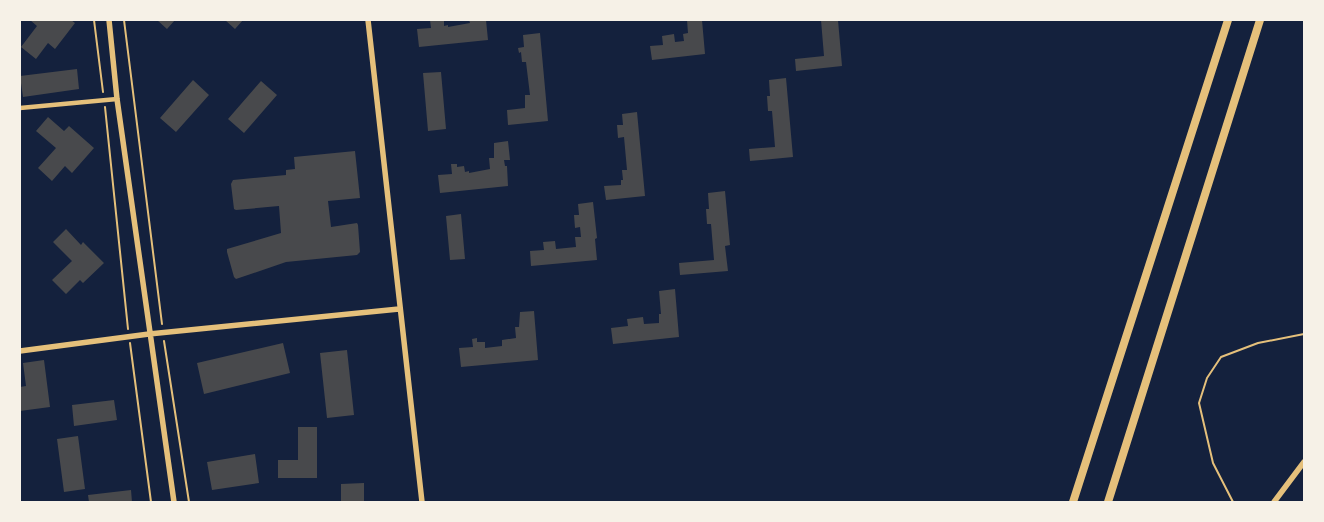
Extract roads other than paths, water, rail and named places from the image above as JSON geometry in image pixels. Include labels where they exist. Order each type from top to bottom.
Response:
[{"type":"highway","points":[[1073,502],[1228,20]]},
{"type":"highway","points":[[1108,502],[1260,20]]},
{"type":"street","points":[[109,20],[117,99],[174,502]]},
{"type":"street","points":[[368,20],[422,502]]},
{"type":"street","points":[[20,108],[117,99]]},
{"type":"street","points":[[20,351],[149,334],[399,309]]},
{"type":"street","points":[[1274,502],[1304,462]]}]
